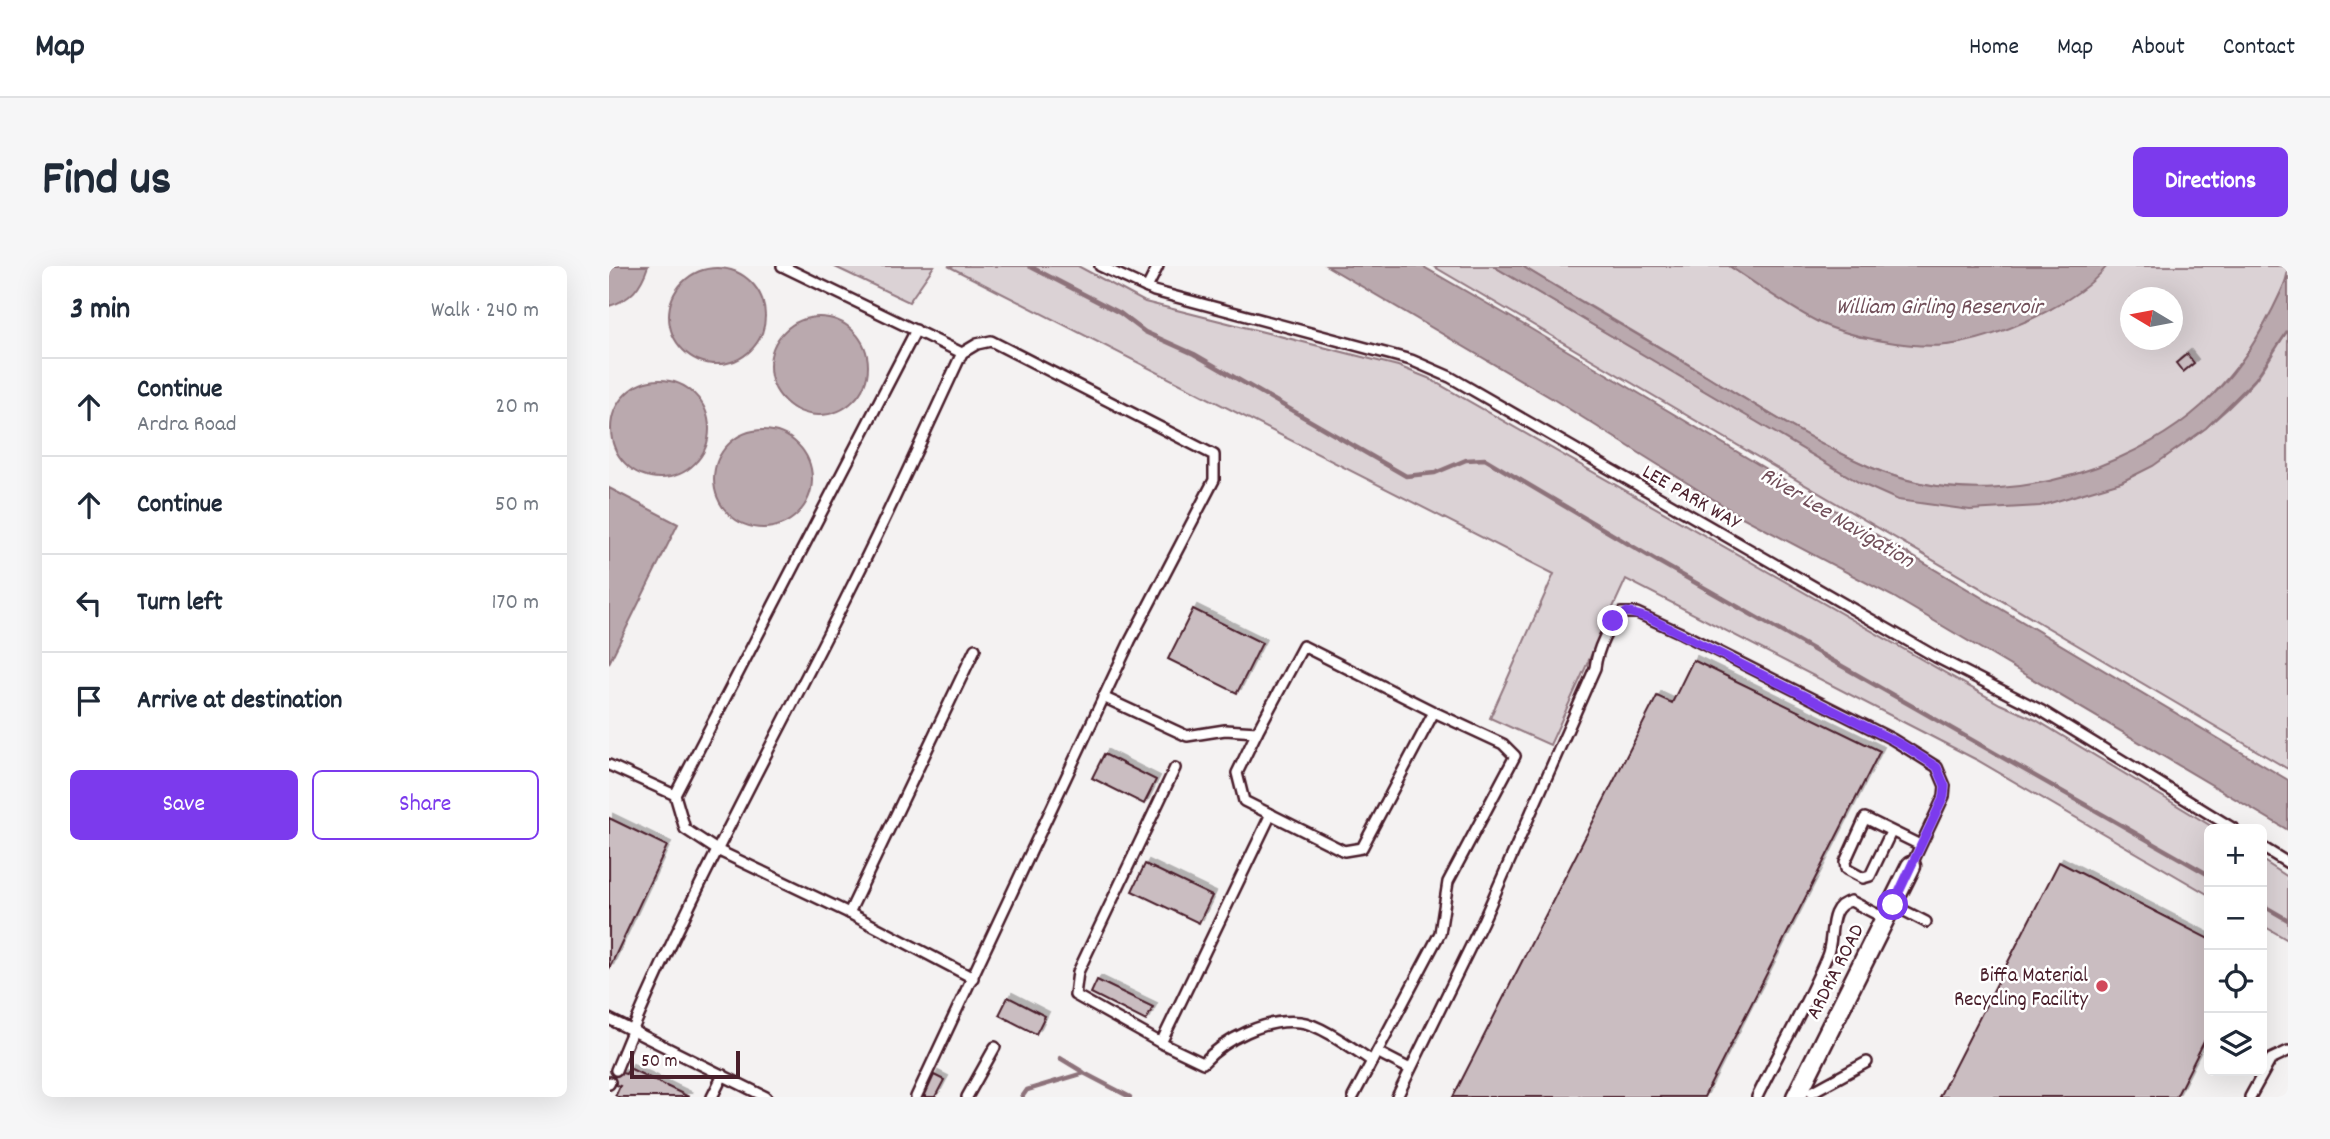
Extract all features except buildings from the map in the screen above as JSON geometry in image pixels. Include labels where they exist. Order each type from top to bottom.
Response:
[{"type":"street","name":"ARDRA ROAD","points":[[1803,1092],[1911,866]]},
{"type":"lane","points":[[782,266],[962,353]]},
{"type":"lane","name":"LEE PARK WAY","points":[[1100,266],[1147,288],[1411,360],[1450,377],[1924,651],[2042,710],[2226,824]]},
{"type":"lane","points":[[1147,288],[1158,266]]},
{"type":"lane","points":[[916,330],[675,795],[685,830],[716,850],[849,913],[973,978]]},
{"type":"lane","points":[[616,1070],[632,1029],[716,850],[852,587],[962,353],[977,344],[991,341],[1214,455],[1214,480],[1103,697],[916,1097]]},
{"type":"lane","points":[[1397,1097],[1483,921],[1595,668],[1613,621],[1621,614],[1637,613],[1699,642],[1892,739],[1937,767],[1945,786],[1944,796],[1911,866]]},
{"type":"lane","points":[[1353,1097],[1440,933],[1448,882],[1515,756],[1503,744],[1303,646],[1237,773],[1244,801],[1344,851],[1362,849],[1434,712]]},
{"type":"lane","points":[[849,913],[975,649]]},
{"type":"lane","points":[[1103,697],[1187,736],[1225,730],[1257,732]]},
{"type":"lane","points":[[609,765],[675,795]]},
{"type":"lane","points":[[1174,768],[1078,972],[1075,995],[1203,1063],[1216,1049],[1266,1024],[1301,1021],[1374,1056],[1411,1069]]},
{"type":"lane","points":[[1161,1043],[1271,814]]},
{"type":"lane","points":[[1891,832],[1870,876],[1863,878],[1846,869],[1845,862],[1865,818],[1920,845]]},
{"type":"lane","points":[[2267,850],[2288,863]]},
{"type":"lane","points":[[1757,1097],[1828,954],[1832,920],[1844,902],[1851,901],[1926,922]]},
{"type":"lane","points":[[609,1019],[766,1097]]},
{"type":"lane","points":[[967,1097],[995,1047]]},
{"type":"lane","points":[[2249,1097],[2271,1059],[2288,1051]]},
{"type":"lane","points":[[1803,1092],[1867,1062]]},
{"type":"lane","points":[[712,1097],[723,1075]]},
{"type":"lane","points":[[1803,1092],[1822,1097]]},
{"type":"shaded area","points":[[833,266],[934,266],[909,302]]},
{"type":"shaded area","points":[[948,266],[1078,266],[1145,302],[1398,366],[1428,378],[2000,704],[2036,720],[2208,824],[2204,824],[2204,892],[1977,760],[1626,579],[1550,745],[1490,718],[1554,574]]},
{"type":"shaded area","points":[[1433,266],[1493,266],[1748,416],[1898,500],[2121,482],[2176,450],[2241,396],[2264,368],[2288,330],[2288,769]]},
{"type":"shaded area","points":[[1522,266],[1729,266],[1821,323],[1860,337],[1946,345],[1990,334],[2029,320],[2051,309],[2107,266],[2288,266],[2283,288],[2256,341],[2219,388],[2188,419],[2116,460],[2057,480],[2026,486],[1962,489],[1900,478],[1870,467],[1788,425]]},
{"type":"shaded area","points":[[2267,863],[2288,877],[2288,940],[2267,928]]},
{"type":"water","points":[[609,266],[648,266],[634,292],[609,306]]},
{"type":"water","name":"River Lee Navigation","points":[[1327,266],[1422,266],[1526,326],[2288,780],[2288,830],[1892,596],[1740,516],[1553,399]]},
{"type":"water","points":[[1493,266],[1522,266],[1785,423],[1848,457],[1901,478],[1964,488],[2029,485],[2061,478],[2091,469],[2152,442],[2202,405],[2242,361],[2259,335],[2288,276],[2288,330],[2255,379],[2206,428],[2153,466],[2121,482],[2040,506],[1970,510],[1898,500],[1860,483]]},
{"type":"water","name":"William Girling Reservoir","points":[[1729,266],[2107,266],[2076,294],[2033,318],[1987,336],[1932,346],[1881,341],[1820,323]]},
{"type":"water","points":[[717,268],[735,272],[751,282],[761,298],[765,316],[761,334],[751,350],[735,360],[717,364],[699,360],[683,350],[673,334],[669,316],[673,298],[683,282],[699,272]]},
{"type":"water","points":[[819,317],[838,321],[854,331],[864,347],[868,366],[864,385],[854,401],[838,411],[819,415],[800,411],[784,401],[774,385],[770,366],[774,347],[784,331],[800,321]]},
{"type":"water","points":[[660,380],[679,384],[695,394],[705,410],[709,429],[705,448],[695,464],[679,474],[660,478],[641,474],[625,464],[615,448],[611,429],[615,410],[625,394],[641,384]]},
{"type":"water","points":[[763,430],[782,434],[798,444],[808,460],[812,479],[808,498],[798,514],[782,524],[763,528],[744,524],[728,514],[718,498],[714,479],[718,460],[728,444],[744,434]]},
{"type":"water","points":[[609,488],[678,524],[609,663]]},
{"type":"waterway","points":[[1029,266],[1120,313],[1145,332],[1194,354],[1406,476],[1435,473],[1466,460],[1485,459],[1659,562],[2204,872]]},
{"type":"waterway","points":[[2267,908],[2288,920]]},
{"type":"waterway","points":[[1060,1058],[1083,1072]]},
{"type":"waterway","points":[[1022,1097],[1027,1090],[1084,1073],[1130,1097]]},
{"type":"place","name":"Biffa Material Recycling Facility","points":[[2102,986]]},
{"type":"route","points":[[1613,621],[1627,612],[1649,618],[1892,739],[1937,767],[1943,777],[1944,796],[1893,905]]}]
